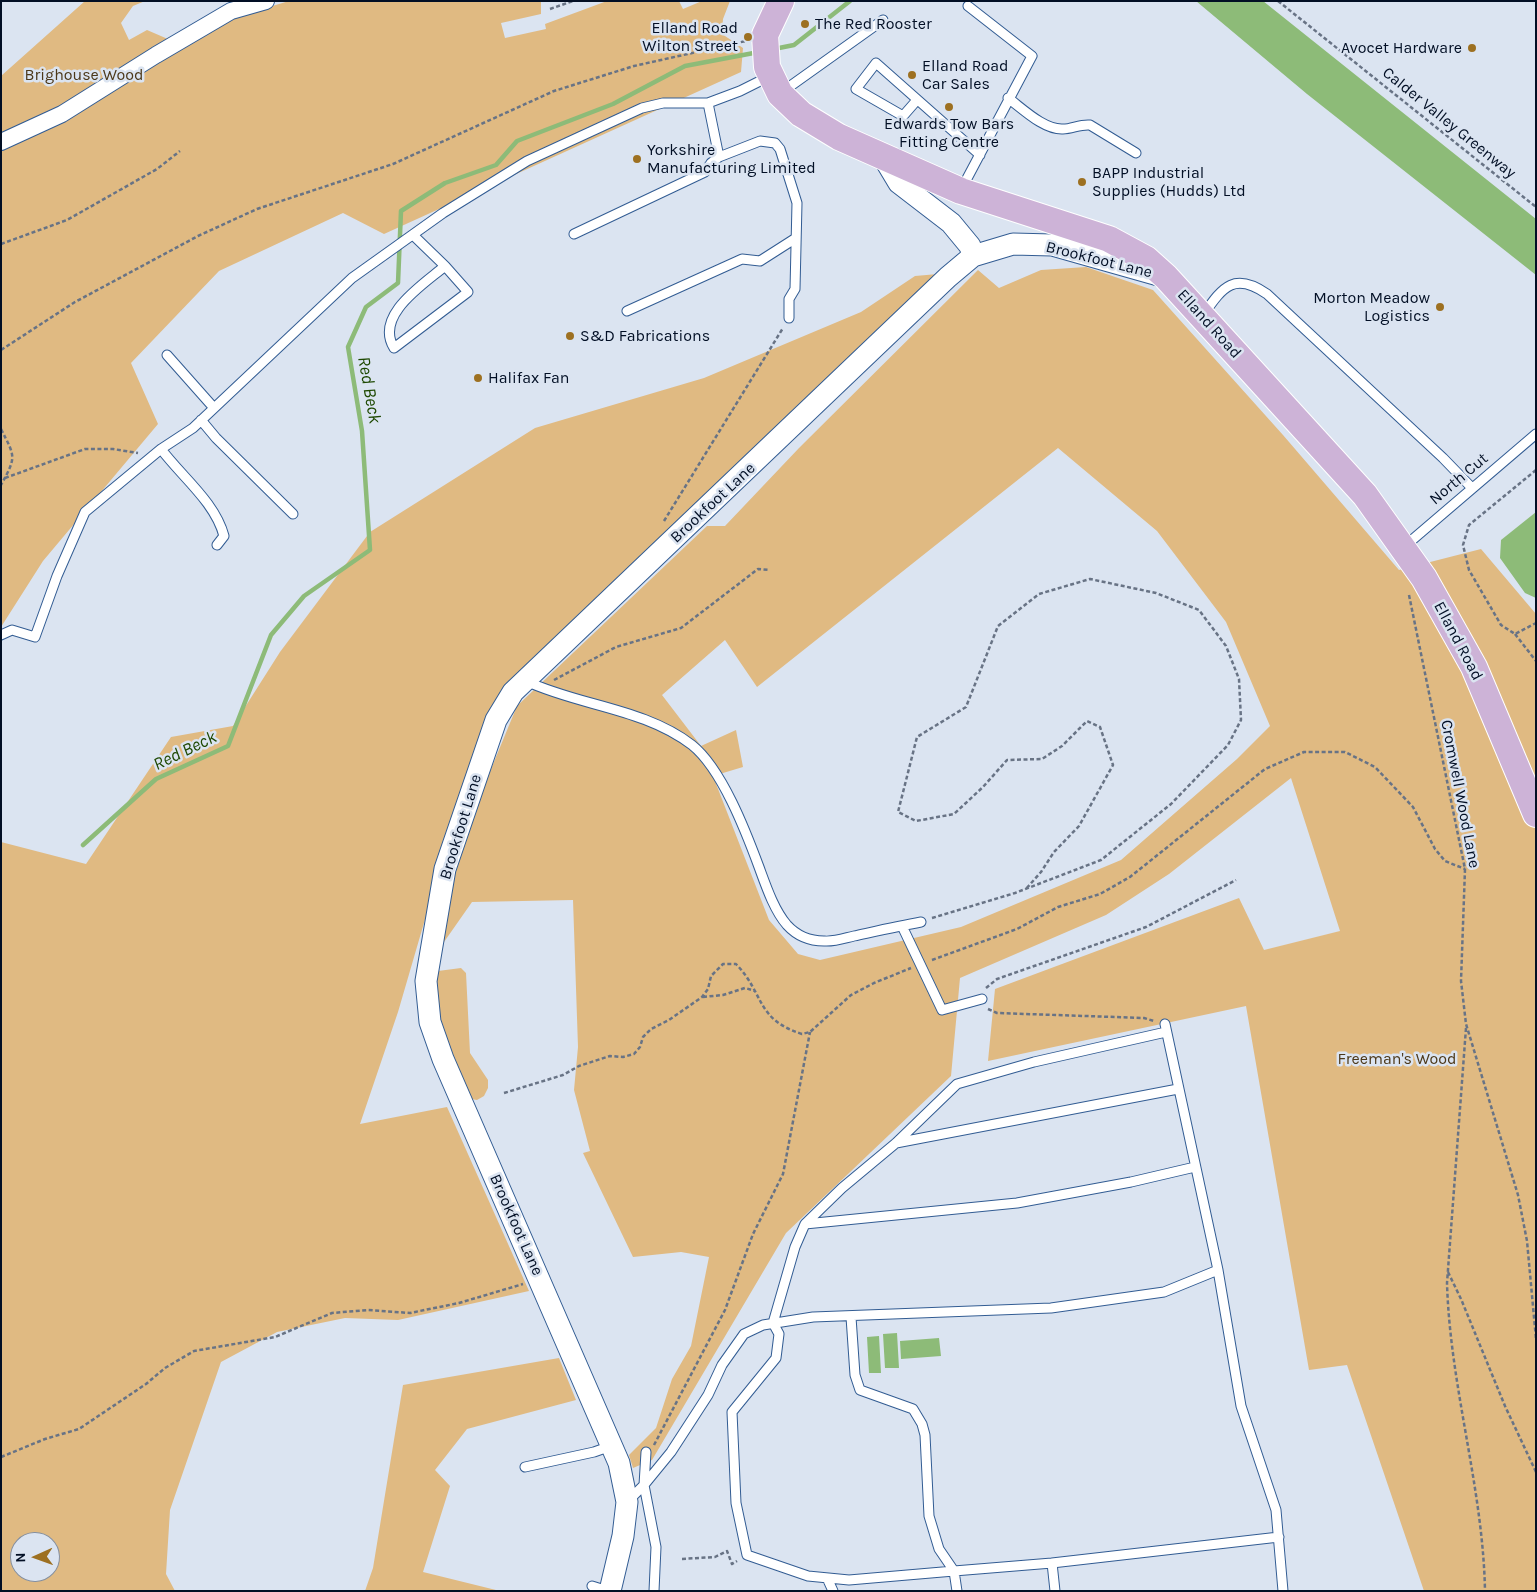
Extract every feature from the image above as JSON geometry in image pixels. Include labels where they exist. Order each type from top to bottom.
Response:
[{"type":"main road","points":[[769,63],[767,29],[781,1]]},
{"type":"main road","name":"Elland Road","points":[[769,63],[801,114],[817,125],[884,158],[961,190],[1109,239],[1146,260],[1166,277],[1364,495],[1424,578],[1474,667],[1536,814]]},
{"type":"street","points":[[1,142],[62,114],[156,54],[231,11],[266,1]]},
{"type":"street","points":[[884,158],[899,183],[951,223],[970,246],[973,256]]},
{"type":"street","name":"Brookfoot Lane","points":[[603,1589],[623,1536],[627,1502],[619,1463],[443,1059],[430,1022],[426,981],[445,869],[496,720],[513,692],[533,684],[948,276],[973,256],[1013,244],[1052,245],[1166,277]]},
{"type":"lane","points":[[961,190],[1008,98],[1032,56],[968,6]]},
{"type":"lane","points":[[1,634],[12,630],[35,637],[57,576],[85,512],[161,449],[201,420],[352,278],[411,236],[527,160],[615,119],[642,108],[663,103],[708,103],[740,91],[769,63],[883,20]]},
{"type":"lane","points":[[918,100],[903,116],[856,89],[876,63],[918,100],[980,155]]},
{"type":"lane","points":[[1008,98],[1047,126],[1063,129],[1082,124],[1090,125],[1136,154]]},
{"type":"lane","points":[[708,103],[719,157]]},
{"type":"lane","points":[[574,234],[705,172],[711,163],[719,157],[760,141],[776,143],[784,160],[797,204],[795,288],[789,299],[789,318]]},
{"type":"lane","points":[[411,236],[445,266],[468,292],[394,348],[389,341],[392,319],[401,302],[445,266]]},
{"type":"lane","points":[[627,311],[742,259],[760,260],[796,238]]},
{"type":"lane","points":[[1202,316],[1222,290],[1230,285],[1246,283],[1261,289],[1443,458],[1472,488]]},
{"type":"lane","points":[[168,355],[214,408]]},
{"type":"lane","points":[[201,420],[216,438],[293,514]]},
{"type":"lane","name":"North Cut","points":[[1402,548],[1536,434]]},
{"type":"lane","points":[[161,449],[207,502],[220,522],[224,536],[217,545]]},
{"type":"lane","points":[[533,684],[553,693],[642,719],[668,730],[693,746],[711,768],[734,807],[776,906],[787,925],[797,934],[810,940],[826,942],[921,922]]},
{"type":"lane","points":[[902,926],[942,1010],[982,999]]},
{"type":"lane","points":[[1279,1537],[1052,1563],[849,1580],[808,1576],[747,1555],[736,1502],[732,1412],[776,1358],[780,1334],[773,1323],[795,1247],[805,1224],[842,1188],[896,1143],[957,1084],[1165,1028],[1218,1270],[1241,1406],[1276,1510],[1279,1537],[1284,1591]]},
{"type":"lane","points":[[896,1143],[1178,1089]]},
{"type":"lane","points":[[805,1224],[1018,1203],[1131,1182],[1195,1167]]},
{"type":"lane","points":[[627,1502],[644,1485],[671,1452],[708,1395],[722,1365],[744,1334],[763,1325],[813,1317],[1051,1308],[1164,1292],[1218,1270]]},
{"type":"lane","points":[[851,1317],[855,1375],[860,1390],[913,1409],[922,1424],[925,1435],[929,1516],[939,1549],[954,1571],[957,1591]]},
{"type":"lane","points":[[525,1467],[594,1452],[612,1446]]},
{"type":"lane","points":[[645,1456],[644,1485],[656,1547],[654,1591]]},
{"type":"lane","points":[[1052,1563],[1055,1591]]},
{"type":"lane","points":[[827,1578],[833,1591]]},
{"type":"path","points":[[550,9],[573,1]]},
{"type":"path","name":"Calder Valley Greenway","points":[[1278,1],[1536,206]]},
{"type":"path","points":[[1,350],[75,302],[198,236],[256,209],[393,164],[554,91],[634,66],[743,41],[769,63]]},
{"type":"path","points":[[1,244],[67,220],[157,168],[180,151]]},
{"type":"path","points":[[660,529],[789,318]]},
{"type":"path","points":[[1,429],[13,453],[13,464],[1,485]]},
{"type":"path","points":[[5,478],[85,449],[113,449],[143,454],[161,449]]},
{"type":"path","points":[[1536,470],[1469,525],[1463,545],[1469,570],[1501,625],[1515,634],[1536,661]]},
{"type":"path","points":[[533,684],[616,647],[681,628],[758,569],[769,570]]},
{"type":"path","points":[[921,922],[1026,889],[1101,860],[1171,804],[1228,745],[1241,720],[1239,679],[1226,646],[1199,610],[1156,592],[1090,579],[1039,594],[998,626],[966,707],[917,737],[898,812],[916,821],[954,814],[984,787],[1007,760],[1042,758],[1062,746],[1086,721],[1100,727],[1113,765],[1079,826],[1054,852],[1026,889]]},
{"type":"path","name":"Cromwell Wood Lane","points":[[1408,591],[1464,869],[1461,981],[1466,1024],[1518,1195],[1526,1241],[1536,1339]]},
{"type":"path","points":[[1515,634],[1536,623]]},
{"type":"path","points":[[504,1094],[563,1075],[579,1066],[610,1056],[623,1057],[634,1054],[640,1047],[643,1037],[651,1029],[669,1020],[702,997],[708,989],[711,976],[724,964],[736,964],[748,976],[763,1008],[775,1022],[802,1034],[810,1032],[851,996],[874,983],[1017,928],[1058,907],[1100,894],[1130,877],[1265,769],[1304,752],[1345,752],[1375,766],[1413,806],[1435,849],[1445,861],[1464,869]]},
{"type":"path","points":[[1165,1028],[1144,1018],[997,1014],[986,1008],[982,999],[982,990],[997,979],[1146,926],[1236,880]]},
{"type":"path","points":[[702,997],[723,995],[745,988],[755,991]]},
{"type":"path","points":[[1466,1024],[1447,1272],[1448,1318],[1472,1461],[1485,1591]]},
{"type":"path","points":[[645,1456],[686,1388],[725,1310],[753,1234],[783,1174],[810,1032]]},
{"type":"path","points":[[1447,1272],[1461,1299],[1504,1406],[1536,1472]]},
{"type":"path","points":[[1,1457],[45,1439],[79,1430],[146,1384],[165,1368],[194,1351],[275,1337],[332,1313],[368,1310],[410,1313],[488,1295],[539,1278]]},
{"type":"path","points":[[682,1559],[715,1557],[727,1551],[731,1561]]},
{"type":"green space","name":"Brighouse Wood","points":[[85,1],[145,1],[133,6],[121,23],[129,40],[147,30],[184,46],[236,17],[289,1],[541,1],[541,14],[501,23],[505,38],[546,29],[545,24],[607,1],[679,1],[683,9],[702,1],[730,1],[723,19],[722,34],[743,48],[741,72],[384,234],[343,213],[219,271],[131,363],[158,424],[43,561],[1,627],[1,76]]},
{"type":"green space","name":"Freeman's Wood","points":[[1086,267],[1153,290],[1283,435],[1399,570],[1481,549],[1536,614],[1536,1591],[1424,1591],[1347,1365],[1309,1370],[1246,1006],[988,1061],[995,989],[1239,898],[1264,950],[1340,931],[1291,778],[1169,874],[1106,915],[960,978],[951,1076],[786,1233],[652,1460],[633,1468],[629,1455],[656,1428],[672,1379],[691,1346],[709,1257],[681,1252],[633,1257],[583,1153],[590,1151],[574,1090],[578,1047],[573,900],[472,902],[444,942],[439,941],[458,849],[517,706],[707,526],[725,526],[799,448],[978,270],[999,288],[1041,270]],"holes":[[[1058,448],[1157,531],[1226,622],[1270,726],[1237,759],[1121,860],[961,927],[820,960],[798,954],[769,920],[713,776],[743,767],[736,730],[701,746],[662,695],[725,640],[757,687]]]},
{"type":"green space","points":[[938,274],[604,591],[524,671],[470,765],[398,1012],[360,1124],[447,1107],[529,1291],[398,1320],[345,1318],[277,1332],[221,1362],[170,1510],[166,1574],[175,1591],[1,1591],[1,842],[86,864],[171,737],[233,726],[280,652],[370,532],[535,428],[704,378],[861,312],[915,276]]},
{"type":"green space","points":[[461,968],[466,973],[470,1053],[488,1080],[488,1088],[484,1096],[477,1100],[471,1099],[438,1027],[433,995],[438,971]]},
{"type":"green space","points":[[559,1358],[576,1400],[467,1429],[435,1470],[450,1486],[423,1572],[500,1591],[365,1591],[373,1568],[403,1385]]},
{"type":"shaded area","points":[[1196,1],[1263,1],[1536,219],[1536,275],[1307,94]]},
{"type":"shaded area","points":[[1536,512],[1536,598],[1525,593],[1500,558],[1501,540]]},
{"type":"shaded area","points":[[897,1333],[899,1368],[885,1368],[883,1334]]},
{"type":"shaded area","points":[[879,1336],[881,1373],[869,1373],[867,1337]]},
{"type":"shaded area","points":[[939,1338],[941,1356],[901,1359],[900,1341]]},
{"type":"waterway","name":"Red Beck","points":[[774,49],[794,45],[850,1]]},
{"type":"waterway","name":"Red Beck","points":[[83,845],[156,779],[228,746],[271,635],[304,596],[370,550],[362,431],[348,347],[366,307],[398,283],[401,211],[445,183],[496,165],[517,141],[613,104],[685,66],[759,52]]},
{"type":"place","name":"The Red Rooster","points":[[805,24]]},
{"type":"place","name":"Elland Road Wilton Street","points":[[748,37]]},
{"type":"place","name":"Avocet Hardware","points":[[1472,48]]},
{"type":"place","name":"Elland Road Car Sales","points":[[912,75]]},
{"type":"place","name":"Edwards Tow Bars Fitting Centre","points":[[949,107]]},
{"type":"place","name":"Yorkshire Manufacturing Limited","points":[[637,159]]},
{"type":"place","name":"BAPP Industrial Supplies (Hudds) Ltd","points":[[1082,182]]},
{"type":"place","name":"Morton Meadow Logistics","points":[[1440,307]]},
{"type":"place","name":"S&D Fabrications","points":[[570,336]]},
{"type":"place","name":"Halifax Fan","points":[[478,378]]}]
